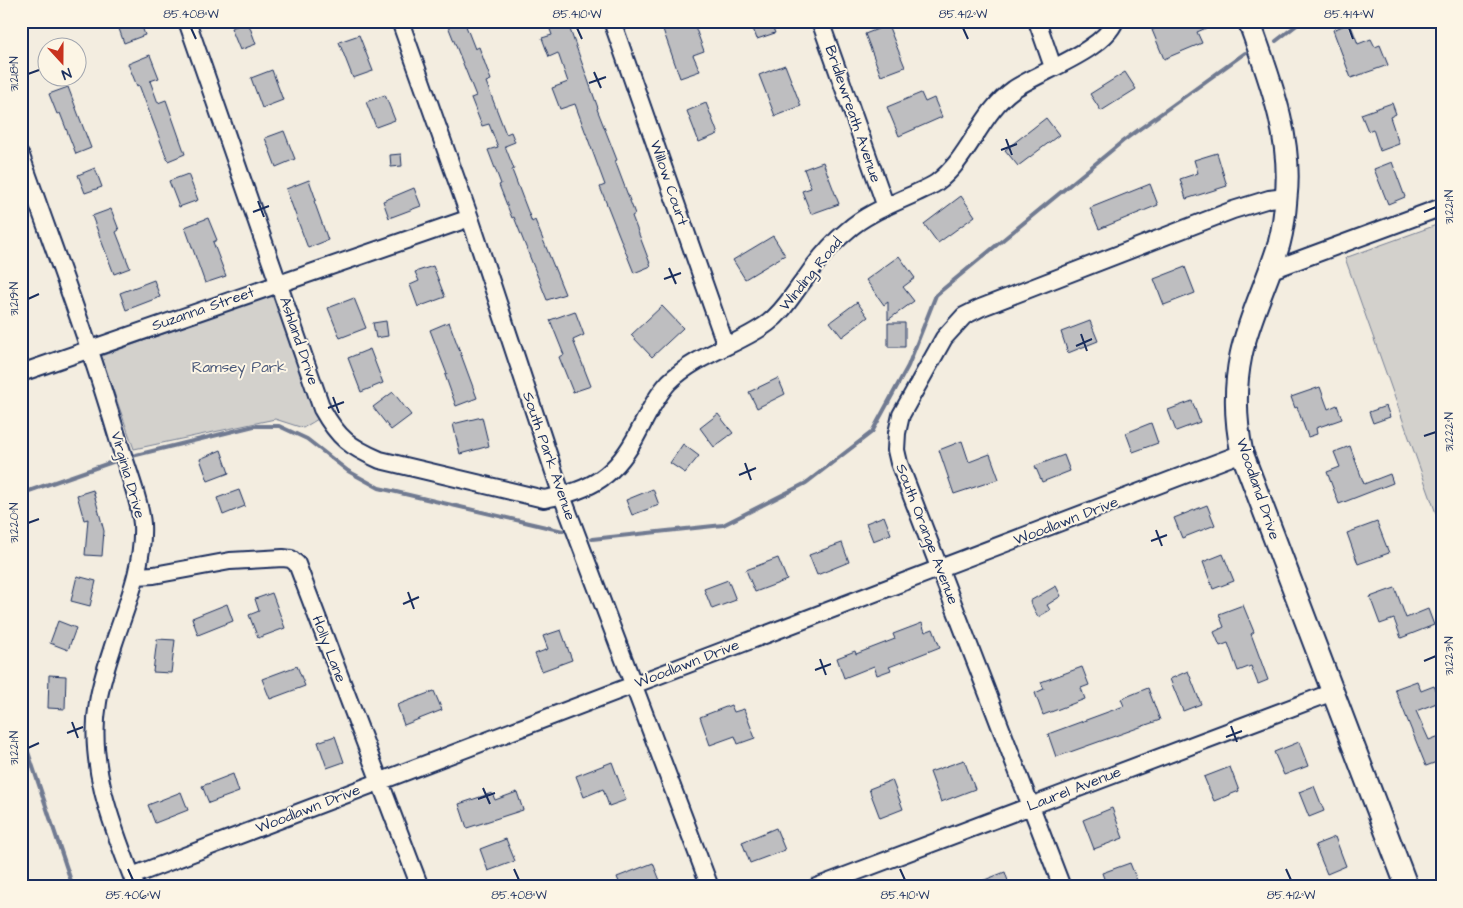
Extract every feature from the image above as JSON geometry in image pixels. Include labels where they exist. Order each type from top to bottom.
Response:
[{"type":"main road","name":"Woodland Drive","points":[[1249,21],[1284,134],[1286,197],[1279,243],[1249,326],[1241,355],[1236,384],[1237,428],[1242,453],[1407,887]]},
{"type":"street","name":"Ashland Drive","points":[[187,21],[322,409],[332,426],[346,442],[380,460],[544,499],[562,496]]},
{"type":"street","name":"South Park Avenue","points":[[400,21],[470,218],[562,496],[710,887]]},
{"type":"street","name":"Willow Court","points":[[612,21],[726,346]]},
{"type":"street","name":"Bridlewreath Avenue","points":[[820,21],[886,207]]},
{"type":"street","points":[[1037,21],[1053,67]]},
{"type":"street","name":"Winding Road","points":[[562,496],[599,481],[613,469],[635,439],[653,402],[669,382],[706,355],[768,323],[781,312],[820,258],[838,238],[850,228],[886,207],[934,184],[952,170],[999,101],[1030,79],[1085,50],[1105,37],[1115,21]]},
{"type":"street","name":"Virginia Drive","points":[[21,156],[88,348],[122,452],[142,522],[136,576],[102,682],[97,703],[94,743],[98,775],[107,808],[134,881]]},
{"type":"street","name":"South Orange Avenue","points":[[1062,887],[899,463],[896,450],[901,415],[944,338],[964,316],[980,308],[1233,210],[1286,197]]},
{"type":"street","points":[[1269,271],[1442,206]]},
{"type":"street","name":"Suzanna Street","points":[[21,373],[88,348],[470,218]]},
{"type":"street","name":"Woodlawn Drive","points":[[134,881],[379,782],[632,684],[940,569],[1242,453]]},
{"type":"street","name":"Holly Lane","points":[[136,576],[154,575],[230,560],[284,558],[294,562],[299,567],[420,887]]},
{"type":"street","name":"Laurel Avenue","points":[[816,887],[1333,692]]},
{"type":"green space","points":[[1442,223],[1442,530],[1345,258]]},
{"type":"green space","name":"Ramsey Park","points":[[275,294],[318,419],[303,428],[275,419],[134,449],[101,356]]},
{"type":"building","points":[[140,21],[145,35],[124,43],[117,23]]},
{"type":"building","points":[[446,21],[464,21],[475,49],[479,47],[491,80],[486,82],[506,134],[511,132],[515,142],[505,146],[514,169],[512,170],[532,222],[535,220],[565,294],[547,300],[514,217],[512,218],[499,185],[501,184],[488,150],[498,147],[489,124],[482,126],[471,98],[476,96]]},
{"type":"building","points":[[547,21],[567,21],[597,109],[617,160],[615,161],[635,214],[632,216],[651,266],[634,273],[600,187],[605,185],[575,104],[560,109],[552,88],[568,82],[558,53],[549,57],[542,38],[552,35]]},
{"type":"building","points":[[660,21],[693,21],[704,51],[693,55],[700,71],[680,78]]},
{"type":"building","points":[[750,21],[770,21],[775,33],[757,39]]},
{"type":"building","points":[[1173,21],[1222,21],[1197,32],[1202,43],[1164,59],[1152,30]]},
{"type":"building","points":[[248,22],[256,44],[240,50],[231,28]]},
{"type":"building","points":[[1350,23],[1358,44],[1371,39],[1375,47],[1380,45],[1388,65],[1351,78],[1333,30]]},
{"type":"building","points":[[888,25],[905,67],[881,76],[865,34]]},
{"type":"building","points":[[359,35],[373,71],[353,78],[339,42]]},
{"type":"building","points":[[150,55],[159,78],[150,81],[158,103],[166,100],[185,154],[168,161],[139,85],[137,86],[128,64]]},
{"type":"building","points":[[785,65],[801,106],[775,116],[759,75]]},
{"type":"building","points":[[272,70],[283,100],[262,108],[251,78]]},
{"type":"building","points":[[1125,72],[1136,89],[1101,111],[1090,94]]},
{"type":"building","points":[[68,88],[91,148],[76,154],[60,113],[57,114],[49,94]]},
{"type":"building","points":[[921,93],[925,102],[934,98],[942,117],[899,136],[887,107]]},
{"type":"building","points":[[385,95],[395,120],[376,127],[366,102]]},
{"type":"building","points":[[706,103],[718,134],[699,142],[687,111]]},
{"type":"building","points":[[1392,103],[1396,114],[1390,117],[1399,144],[1380,151],[1373,129],[1368,131],[1361,114]]},
{"type":"building","points":[[1046,118],[1059,135],[1018,166],[1005,150]]},
{"type":"building","points":[[284,131],[295,159],[276,167],[265,138]]},
{"type":"building","points":[[1217,153],[1227,186],[1186,199],[1180,179],[1198,173],[1194,160]]},
{"type":"building","points":[[401,154],[402,166],[391,167],[390,155]]},
{"type":"building","points":[[823,162],[839,204],[811,214],[802,191],[811,188],[804,169]]},
{"type":"building","points":[[1392,162],[1405,197],[1388,204],[1374,169]]},
{"type":"building","points":[[95,168],[102,187],[85,193],[78,175]]},
{"type":"building","points":[[188,174],[198,200],[179,207],[169,181]]},
{"type":"building","points":[[309,180],[316,200],[314,201],[328,240],[308,248],[286,189]]},
{"type":"building","points":[[1150,184],[1158,205],[1099,229],[1090,208]]},
{"type":"building","points":[[414,188],[421,206],[389,218],[383,201]]},
{"type":"building","points":[[961,196],[975,216],[938,243],[924,224]]},
{"type":"building","points":[[111,209],[119,230],[116,232],[130,268],[114,274],[92,216]]},
{"type":"building","points":[[208,218],[217,240],[213,242],[226,276],[205,283],[185,227]]},
{"type":"building","points":[[773,236],[785,255],[745,279],[733,260]]},
{"type":"building","points":[[899,256],[915,278],[903,287],[914,301],[888,320],[888,302],[884,305],[866,280]]},
{"type":"building","points":[[433,266],[445,297],[418,307],[410,285],[419,281],[415,272]]},
{"type":"building","points":[[1185,267],[1195,293],[1164,305],[1154,279]]},
{"type":"building","points":[[154,280],[160,297],[126,310],[120,293]]},
{"type":"building","points":[[354,298],[366,328],[340,338],[328,308]]},
{"type":"building","points":[[857,302],[868,317],[842,337],[830,322]]},
{"type":"building","points":[[662,306],[683,328],[652,357],[631,335]]},
{"type":"building","points":[[575,311],[584,335],[573,340],[591,386],[573,392],[559,357],[564,355],[550,320]]},
{"type":"building","points":[[386,321],[388,336],[376,338],[373,323]]},
{"type":"building","points":[[1090,321],[1098,341],[1068,353],[1061,332]]},
{"type":"building","points":[[449,322],[477,398],[456,406],[445,375],[447,374],[430,330]]},
{"type":"building","points":[[888,323],[905,323],[905,347],[888,347]]},
{"type":"building","points":[[370,349],[383,383],[361,392],[348,358]]},
{"type":"building","points":[[778,378],[785,394],[757,408],[749,392]]},
{"type":"building","points":[[1320,387],[1328,409],[1337,405],[1342,419],[1316,428],[1317,434],[1308,437],[1297,407],[1295,408],[1291,397]]},
{"type":"building","points":[[393,392],[411,415],[391,430],[373,407]]},
{"type":"building","points":[[1192,401],[1200,422],[1176,431],[1168,410]]},
{"type":"building","points":[[1386,406],[1390,417],[1373,423],[1369,412]]},
{"type":"building","points":[[718,414],[733,433],[714,447],[700,428]]},
{"type":"building","points":[[482,417],[489,446],[460,454],[453,424]]},
{"type":"building","points":[[1151,423],[1158,443],[1133,452],[1126,433]]},
{"type":"building","points":[[962,441],[969,462],[990,454],[999,479],[954,494],[939,450]]},
{"type":"building","points":[[683,444],[699,456],[685,473],[670,463]]},
{"type":"building","points":[[1350,446],[1364,484],[1390,474],[1393,483],[1339,504],[1327,472],[1340,467],[1334,452]]},
{"type":"building","points":[[221,450],[229,473],[208,481],[200,459]]},
{"type":"building","points":[[1064,455],[1070,471],[1042,482],[1035,466]]},
{"type":"building","points":[[653,489],[659,505],[632,515],[626,500]]},
{"type":"building","points":[[93,490],[104,531],[102,556],[85,555],[88,519],[84,520],[77,495]]},
{"type":"building","points":[[239,490],[245,506],[223,515],[217,498]]},
{"type":"building","points":[[1207,505],[1215,525],[1182,538],[1174,518]]},
{"type":"building","points":[[884,516],[891,534],[873,541],[866,523]]},
{"type":"building","points":[[1377,522],[1389,553],[1358,564],[1347,533]]},
{"type":"building","points":[[842,543],[849,562],[817,575],[809,555]]},
{"type":"building","points":[[1223,554],[1234,581],[1213,589],[1203,562]]},
{"type":"building","points":[[778,558],[787,580],[755,592],[746,570]]},
{"type":"building","points":[[77,576],[96,581],[90,606],[71,601]]},
{"type":"building","points":[[728,580],[736,600],[712,609],[704,589]]},
{"type":"building","points":[[1056,586],[1061,596],[1047,605],[1050,610],[1038,617],[1030,601]]},
{"type":"building","points":[[1395,588],[1406,618],[1428,609],[1434,625],[1401,638],[1394,619],[1380,624],[1370,597]]},
{"type":"building","points":[[272,593],[285,628],[258,638],[249,615],[259,611],[255,599]]},
{"type":"building","points":[[227,604],[233,621],[198,635],[192,618]]},
{"type":"building","points":[[1243,605],[1254,632],[1251,634],[1268,680],[1258,684],[1251,666],[1238,671],[1228,643],[1220,646],[1214,632],[1224,627],[1219,614]]},
{"type":"building","points":[[58,621],[76,628],[68,650],[50,643]]},
{"type":"building","points":[[922,623],[925,632],[933,629],[940,647],[889,667],[891,670],[877,675],[874,666],[844,678],[837,658],[855,651],[856,654],[895,639],[893,634]]},
{"type":"building","points":[[561,630],[572,660],[542,671],[535,654],[548,649],[543,636]]},
{"type":"building","points":[[157,639],[175,640],[171,673],[153,672]]},
{"type":"building","points":[[297,666],[305,686],[270,699],[262,679]]},
{"type":"building","points":[[1082,667],[1089,685],[1081,688],[1085,699],[1043,715],[1035,693],[1044,689],[1041,682]]},
{"type":"building","points":[[1188,671],[1201,704],[1183,711],[1170,679]]},
{"type":"building","points":[[49,675],[66,676],[65,709],[48,708]]},
{"type":"building","points":[[1417,681],[1421,691],[1434,686],[1437,692],[1442,690],[1442,701],[1416,711],[1429,740],[1442,735],[1442,760],[1426,766],[1395,689]]},
{"type":"building","points":[[1148,688],[1160,720],[1056,757],[1048,734],[1124,706],[1121,699]]},
{"type":"building","points":[[434,691],[442,710],[404,725],[397,705]]},
{"type":"building","points":[[731,705],[734,712],[744,709],[755,738],[738,744],[735,736],[710,745],[700,717]]},
{"type":"building","points":[[335,736],[344,762],[327,768],[318,742]]},
{"type":"building","points":[[1299,742],[1308,766],[1284,775],[1274,752]]},
{"type":"building","points":[[964,760],[975,789],[941,802],[930,772]]},
{"type":"building","points":[[612,762],[626,800],[609,806],[603,789],[584,797],[576,776]]},
{"type":"building","points":[[1230,767],[1239,791],[1214,801],[1204,777]]},
{"type":"building","points":[[233,774],[239,792],[209,803],[202,786]]},
{"type":"building","points":[[892,780],[903,809],[880,818],[869,789]]},
{"type":"building","points":[[1314,786],[1324,811],[1309,817],[1299,792]]},
{"type":"building","points":[[181,792],[188,810],[155,823],[148,805]]},
{"type":"building","points":[[517,792],[523,810],[467,828],[459,804],[492,793],[495,800]]},
{"type":"building","points":[[1112,808],[1123,838],[1094,849],[1083,820]]},
{"type":"building","points":[[776,828],[785,850],[750,863],[742,842]]},
{"type":"building","points":[[1335,837],[1346,866],[1327,874],[1315,845]]},
{"type":"building","points":[[506,839],[515,861],[488,871],[480,849]]},
{"type":"building","points":[[653,863],[661,883],[652,887],[621,887],[617,877]]},
{"type":"building","points":[[1130,863],[1138,883],[1130,887],[1107,887],[1102,873]]},
{"type":"building","points":[[1005,872],[1010,887],[969,887],[969,886]]},
{"type":"waterway","points":[[1276,41],[1302,21]]},
{"type":"waterway","points":[[592,539],[723,525],[806,483],[872,432],[908,366],[936,295],[1123,141],[1245,53]]},
{"type":"waterway","points":[[128,457],[254,426],[279,426],[307,439],[348,471],[379,488],[563,531]]},
{"type":"waterway","points":[[21,497],[26,492],[121,459]]},
{"type":"waterway","points":[[21,731],[73,887]]}]
